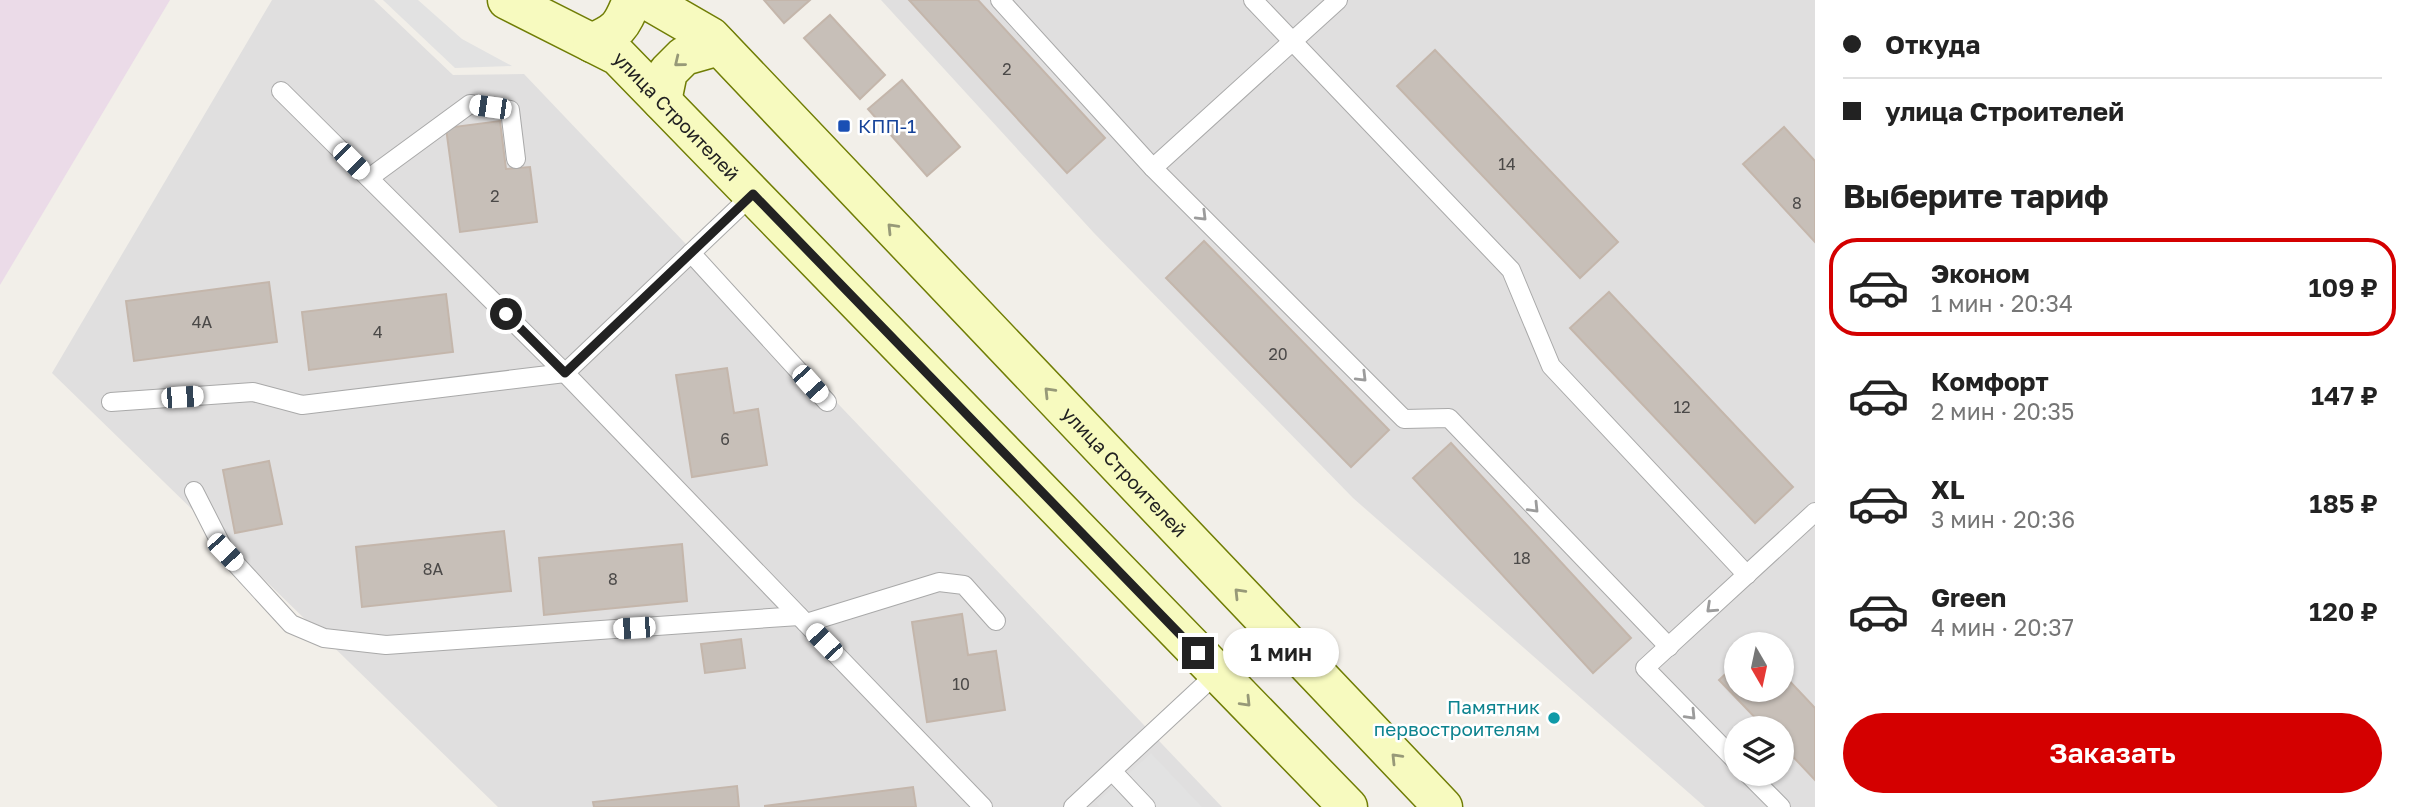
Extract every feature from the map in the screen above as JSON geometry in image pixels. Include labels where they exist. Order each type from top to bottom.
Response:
[{"type":"main road","name":"улица Строителей","points":[[507,0],[618,56],[1348,807]]},
{"type":"main road","points":[[592,43],[614,32],[625,18],[632,0]]},
{"type":"main road","name":"улица Строителей","points":[[647,0],[711,37],[1443,807]]},
{"type":"main road","points":[[662,101],[668,72],[684,55],[719,46]]},
{"type":"lane","points":[[1000,0],[1153,168],[1404,419],[1449,418],[1669,646]]},
{"type":"lane","points":[[1253,0],[1511,270],[1551,366],[1747,575]]},
{"type":"lane","points":[[1153,168],[1338,0]]},
{"type":"lane","points":[[281,91],[565,373],[983,807]]},
{"type":"lane","points":[[369,178],[470,104],[510,110],[516,159]]},
{"type":"lane","points":[[111,401],[253,392],[302,405],[565,373],[753,194]]},
{"type":"lane","points":[[691,253],[827,402]]},
{"type":"lane","points":[[194,491],[225,552],[291,624],[324,638],[386,645],[802,620],[939,582],[964,585],[996,621]]},
{"type":"lane","points":[[1724,749],[1645,668],[1815,512]]},
{"type":"lane","points":[[1073,807],[1217,673]]},
{"type":"lane","points":[[1113,772],[1146,807]]},
{"type":"lane","points":[[1760,786],[1781,807]]},
{"type":"shaded area","points":[[0,0],[170,0],[0,285]]},
{"type":"shaded area","points":[[272,0],[374,0],[453,75],[524,74],[1222,807],[498,807],[52,373]]},
{"type":"shaded area","points":[[383,0],[418,0],[462,39],[512,66],[455,68]]},
{"type":"shaded area","points":[[881,0],[1815,0],[1815,807],[1705,807],[1353,498],[1094,233]]},
{"type":"shaded area","points":[[1151,753],[1202,807],[1100,807],[1096,803]]},
{"type":"building","points":[[764,0],[810,0],[784,23]]},
{"type":"building","points":[[909,0],[978,0],[1105,138],[1067,173]]},
{"type":"building","points":[[830,15],[885,75],[860,99],[804,38]]},
{"type":"building","points":[[1435,50],[1618,242],[1580,278],[1397,86]]},
{"type":"building","points":[[902,80],[960,147],[927,176],[868,109]]},
{"type":"building","points":[[500,121],[506,169],[530,167],[537,222],[460,232],[446,128]]},
{"type":"building","points":[[1784,127],[1815,161],[1815,242],[1743,164]]},
{"type":"building","points":[[1204,241],[1389,430],[1351,467],[1166,278]]},
{"type":"building","points":[[269,282],[277,342],[134,361],[126,301]]},
{"type":"building","points":[[1609,292],[1793,487],[1755,523],[1570,328]]},
{"type":"building","points":[[446,294],[453,352],[309,370],[302,312]]},
{"type":"building","points":[[727,368],[734,413],[758,409],[767,465],[692,477],[676,375]]},
{"type":"building","points":[[1451,443],[1631,638],[1593,673],[1413,478]]},
{"type":"building","points":[[269,461],[282,524],[235,533],[223,470]]},
{"type":"building","points":[[504,531],[511,591],[362,607],[356,547]]},
{"type":"building","points":[[682,544],[687,601],[544,615],[539,558]]},
{"type":"building","points":[[962,614],[968,655],[996,651],[1005,710],[927,722],[912,622]]},
{"type":"building","points":[[741,639],[745,668],[705,673],[701,644]]},
{"type":"building","points":[[1794,686],[1815,708],[1815,780],[1794,758],[1794,716],[1754,716],[1740,702],[1794,702]]},
{"type":"building","points":[[737,786],[739,807],[594,807],[593,802]]},
{"type":"building","points":[[913,787],[916,807],[765,807],[765,806]]},
{"type":"place","name":"КПП-1","points":[[844,126]]},
{"type":"place","name":"Памятник первостроителям","points":[[1554,718]]},
{"type":"route","points":[[506,314],[565,373],[753,194],[1198,653]]}]
